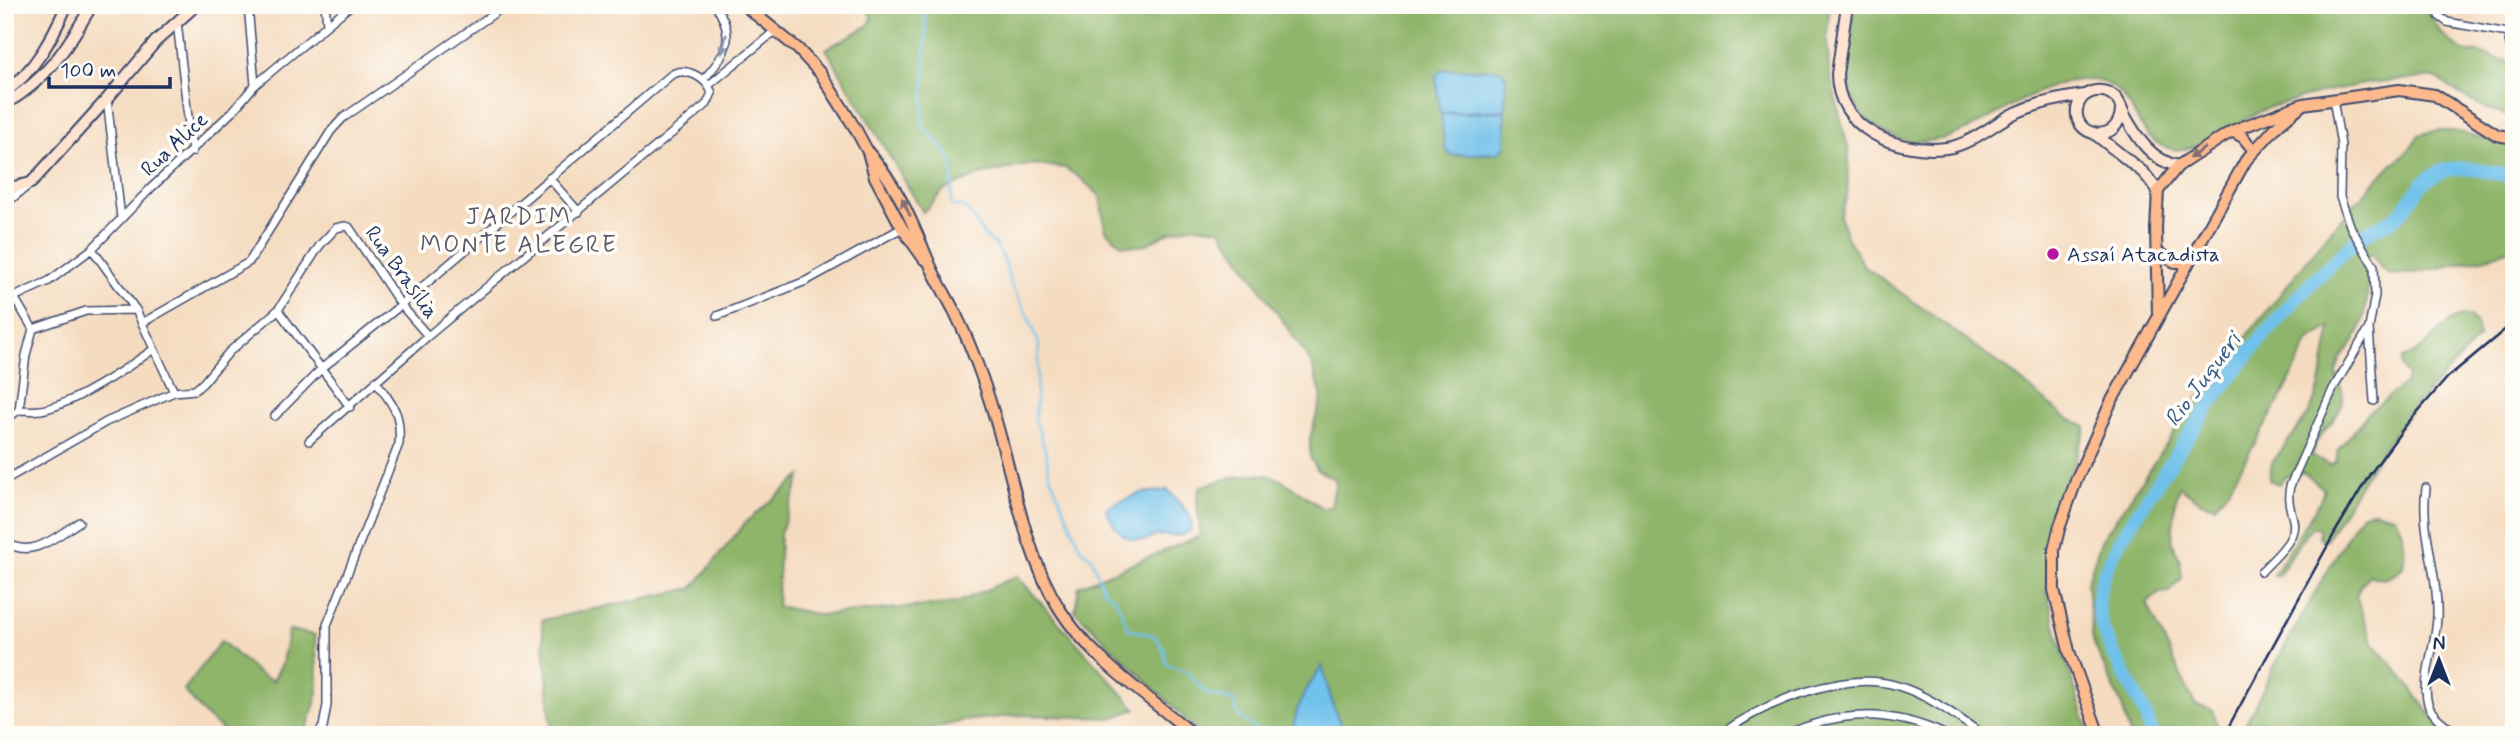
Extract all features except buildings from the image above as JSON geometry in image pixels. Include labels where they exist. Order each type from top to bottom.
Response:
[{"type":"main road","points":[[5,92],[28,72],[67,5]]},
{"type":"main road","points":[[5,103],[25,92],[46,73],[92,5]]},
{"type":"main road","points":[[5,189],[32,183],[145,52],[196,5]]},
{"type":"main road","points":[[744,5],[798,49],[821,74],[868,152],[875,177],[901,228],[932,270]]},
{"type":"main road","points":[[1847,5],[1837,85],[1842,102],[1853,119],[1872,134],[1903,147],[1948,148],[1979,135],[2012,115],[2049,100],[2085,95],[2099,90],[2107,91],[2118,101],[2147,149],[2158,158],[2178,166]]},
{"type":"main road","points":[[2158,315],[2158,191],[2178,166],[2232,131],[2303,104],[2399,90],[2435,95],[2497,135],[2514,138]]},
{"type":"main road","points":[[2085,95],[2077,107],[2077,115],[2083,127],[2144,173],[2158,191]]},
{"type":"main road","points":[[2099,735],[2069,651],[2053,580],[2054,550],[2077,478],[2111,402],[2246,160],[2303,104]]},
{"type":"main road","points":[[2095,134],[2115,128],[2121,108]]},
{"type":"main road","points":[[2232,131],[2243,137],[2254,151]]},
{"type":"main road","points":[[868,152],[885,171],[901,197],[932,270],[959,321],[995,416],[1022,515],[1059,608],[1093,649],[1194,735]]},
{"type":"main road","points":[[2158,253],[2175,262],[2189,262]]},
{"type":"street","points":[[248,5],[255,85]]},
{"type":"street","points":[[325,5],[327,24]]},
{"type":"street","name":"Rua Alice","points":[[14,297],[49,281],[92,249],[232,112],[255,85],[351,5]]},
{"type":"street","points":[[142,323],[249,262],[331,131],[343,117],[506,5]]},
{"type":"street","points":[[706,82],[725,48],[727,31],[725,19],[715,5]]},
{"type":"street","points":[[2436,5],[2439,16],[2447,22],[2508,33]]},
{"type":"street","points":[[177,21],[192,152]]},
{"type":"street","points":[[2514,24],[2508,33],[2510,46],[2514,49]]},
{"type":"street","points":[[706,82],[775,31]]},
{"type":"street","points":[[275,416],[321,369],[401,305],[671,75],[685,72],[706,82],[712,93],[707,104],[428,336],[309,441]]},
{"type":"street","points":[[107,99],[121,218]]},
{"type":"street","points":[[2333,99],[2341,145],[2340,197],[2351,228],[2364,248],[2375,274],[2375,295],[2369,328],[2374,401]]},
{"type":"street","points":[[549,178],[579,212]]},
{"type":"street","points":[[5,204],[32,183]]},
{"type":"street","name":"Rua Brasília","points":[[278,310],[320,245],[336,228],[342,226],[349,228],[401,305],[428,336]]},
{"type":"street","points":[[717,316],[806,281],[901,228]]},
{"type":"street","points":[[92,249],[136,310],[174,392]]},
{"type":"street","points":[[5,293],[14,297],[33,329],[26,355],[19,410]]},
{"type":"street","points":[[33,329],[86,311],[136,310]]},
{"type":"street","points":[[5,480],[106,422],[174,392],[195,390],[223,358],[278,310],[350,407]]},
{"type":"street","points":[[2261,572],[2292,536],[2294,526],[2288,494],[2298,464],[2341,374],[2369,328]]},
{"type":"street","points":[[5,420],[19,410],[41,410],[62,403],[107,380],[154,349]]},
{"type":"street","points":[[317,735],[323,727],[327,705],[327,625],[399,444],[400,423],[396,408],[376,381]]},
{"type":"street","points":[[2426,488],[2424,518],[2435,583],[2437,614],[2427,680],[2427,702],[2434,715],[2458,735]]},
{"type":"street","points":[[5,541],[13,548],[38,547],[79,523]]},
{"type":"street","points":[[1720,735],[1752,715],[1787,699],[1817,689],[1877,682],[1897,686],[1933,701],[1983,735]]},
{"type":"street","points":[[1785,735],[1819,721],[1857,714],[1924,726],[1946,735]]},
{"type":"green space","points":[[865,5],[1830,5],[1827,33],[1829,71],[1849,152],[1847,197],[1840,216],[1846,235],[1864,266],[2008,370],[2063,416],[2086,427],[2051,531],[2046,563],[2047,592],[2058,637],[2090,735],[1202,735],[1075,611],[1079,586],[1200,536],[1198,493],[1200,487],[1208,484],[1238,476],[1267,476],[1288,484],[1322,508],[1331,507],[1336,480],[1318,470],[1310,458],[1310,438],[1322,397],[1312,364],[1220,229],[1194,226],[1172,231],[1143,246],[1122,245],[1105,230],[1100,196],[1065,168],[1033,164],[979,175],[944,190],[923,212],[826,49],[868,26],[872,18]]},
{"type":"green space","points":[[1855,5],[2429,5],[2436,25],[2459,48],[2514,61],[2514,117],[2479,105],[2434,78],[2397,80],[2340,88],[2272,107],[2206,142],[2194,147],[2172,149],[2147,134],[2124,98],[2114,88],[2100,81],[2081,80],[2056,85],[1956,134],[1931,141],[1906,140],[1880,130],[1866,119],[1856,105],[1848,74]]},
{"type":"green space","points":[[2439,130],[2514,145],[2514,247],[2487,258],[2392,275],[2382,269],[2371,253],[2364,260],[2367,281],[2365,313],[2358,333],[2341,358],[2337,370],[2343,393],[2342,404],[2320,436],[2312,456],[2331,465],[2337,460],[2337,451],[2369,412],[2405,384],[2408,375],[2402,367],[2402,360],[2427,344],[2450,321],[2469,316],[2476,324],[2479,337],[2416,405],[2384,446],[2327,538],[2324,540],[2319,537],[2319,528],[2313,527],[2306,533],[2278,576],[2273,576],[2320,501],[2324,489],[2303,472],[2284,477],[2279,484],[2269,480],[2272,463],[2310,412],[2320,385],[2331,327],[2309,340],[2284,393],[2229,488],[2215,506],[2201,502],[2180,487],[2175,502],[2172,541],[2180,561],[2182,578],[2170,592],[2158,593],[2147,604],[2195,705],[2213,710],[2217,725],[2212,735],[2130,735],[2122,706],[2093,642],[2087,583],[2101,541],[2197,399],[2332,229],[2380,176],[2409,150],[2419,135]]},
{"type":"green space","points":[[801,476],[780,534],[777,606],[820,615],[957,603],[1017,576],[1136,709],[1111,718],[1020,715],[963,721],[906,735],[552,735],[542,620],[693,588],[746,522]]},
{"type":"green space","points":[[2374,511],[2394,516],[2398,522],[2404,540],[2403,567],[2387,578],[2369,575],[2356,596],[2373,643],[2426,709],[2455,735],[2240,735],[2279,657],[2354,524],[2363,513]]},
{"type":"green space","points":[[289,630],[315,635],[318,693],[305,735],[251,736],[231,733],[212,722],[184,690],[221,641],[260,675],[273,681],[282,663]]},
{"type":"water","points":[[1446,69],[1501,70],[1506,76],[1505,110],[1440,113],[1436,76]]},
{"type":"water","points":[[1505,111],[1505,146],[1498,153],[1451,155],[1445,149],[1441,114]]},
{"type":"water","points":[[1168,490],[1188,512],[1192,522],[1190,531],[1185,534],[1156,536],[1146,540],[1131,539],[1116,528],[1106,509],[1141,493]]},
{"type":"water","points":[[1322,666],[1334,709],[1345,735],[1293,735],[1298,707]]},
{"type":"waterway","points":[[917,5],[924,15],[926,27],[923,126],[951,161],[952,206],[963,207],[970,213],[985,237],[996,245],[1039,344],[1035,418],[1049,473],[1081,549],[1091,556],[1104,591],[1115,598],[1129,629],[1155,636],[1164,650],[1166,664],[1186,671],[1206,693],[1234,701],[1238,715],[1255,729],[1258,735]]},
{"type":"waterway","name":"Rio Juqueri","points":[[2152,735],[2147,719],[2105,634],[2098,603],[2103,577],[2132,522],[2232,374],[2280,316],[2352,244],[2397,216],[2421,185],[2435,174],[2462,168],[2514,177]]},
{"type":"railway","points":[[2224,735],[2334,534],[2370,474],[2406,425],[2448,377],[2514,322]]},
{"type":"place","name":"Assaí Atacadista","points":[[2053,254]]},
{"type":"district","name":"JARDIM MONTE ALEGRE","points":[[519,230]]}]
